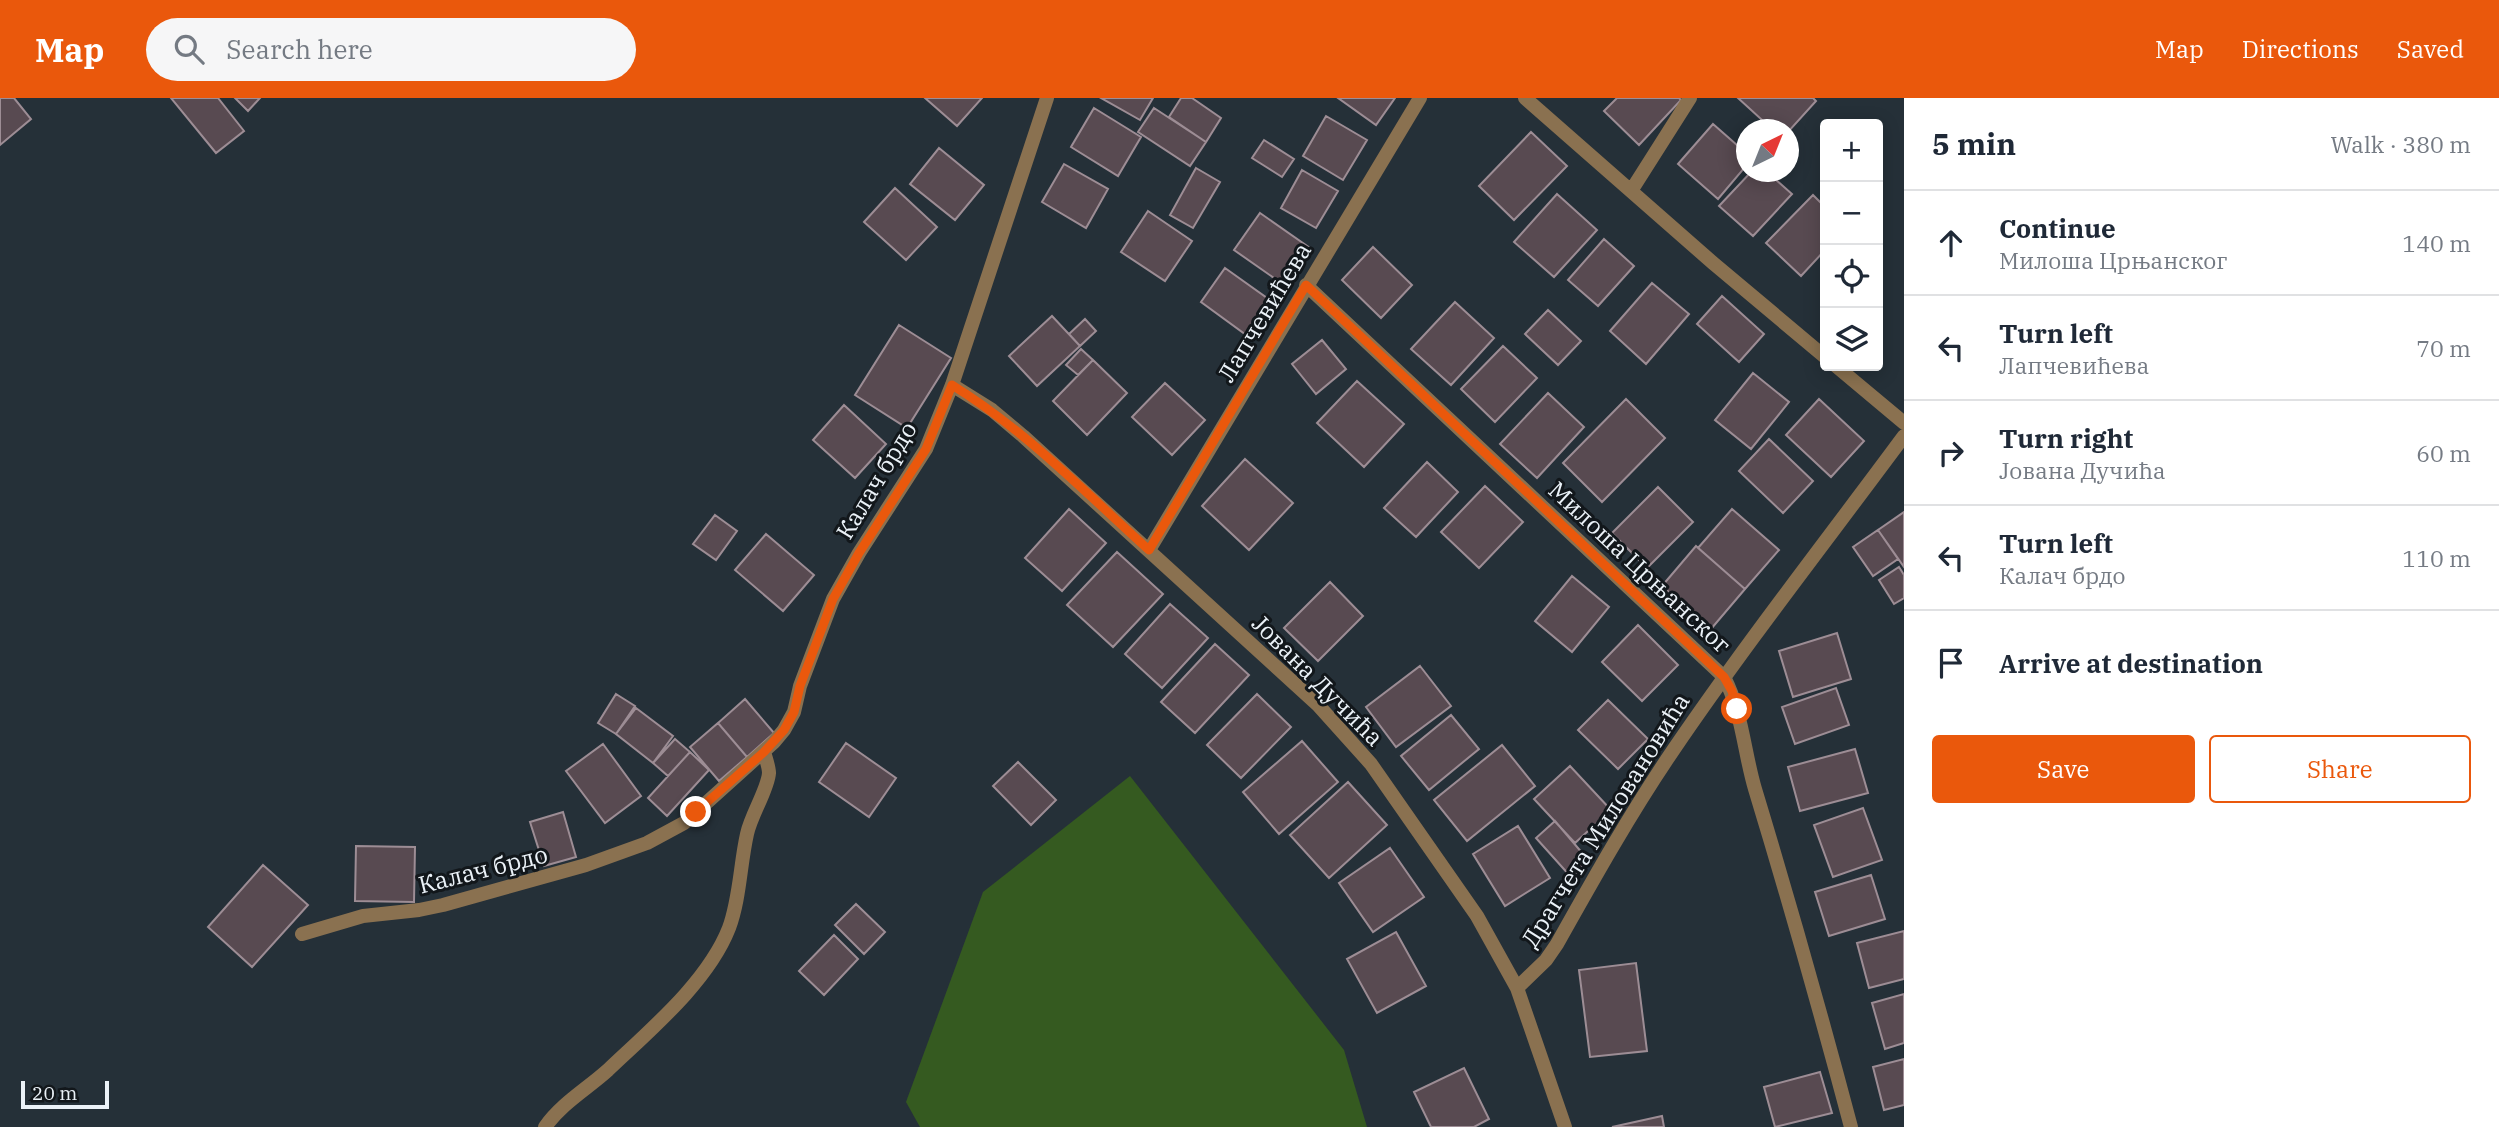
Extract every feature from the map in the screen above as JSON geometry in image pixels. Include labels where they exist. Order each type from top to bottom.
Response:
[{"type":"street","name":"Калач брдо","points":[[302,934],[363,916],[443,905],[586,866],[647,843],[684,823],[764,752],[784,730],[794,712],[800,686],[833,599],[859,553],[926,449],[952,385],[1047,98]]},
{"type":"street","name":"Лапчевићева","points":[[1149,550],[1420,98]]},
{"type":"street","points":[[1525,98],[1820,353]]},
{"type":"street","points":[[1631,191],[1690,98]]},
{"type":"street","name":"Милоша Црњанског","points":[[1306,285],[1724,677],[1732,691],[1747,761],[1811,975],[1851,1127]]},
{"type":"street","points":[[1842,371],[1904,423]]},
{"type":"street","name":"Јована Дучића","points":[[952,385],[992,411],[1023,436],[1318,705],[1371,764],[1477,916],[1517,988],[1565,1127]]},
{"type":"street","name":"Драгчета Миловановића","points":[[1517,988],[1540,966],[1557,944],[1624,827],[1724,677],[1904,436]]},
{"type":"street","points":[[545,1127],[559,1109],[645,1034],[704,972],[720,946],[729,927],[737,895],[750,824],[769,773],[764,752]]},
{"type":"green space","points":[[1130,776],[1344,1050],[1367,1127],[920,1127],[906,1102],[983,892]]},
{"type":"building","points":[[0,98],[14,98],[31,119],[0,145]]},
{"type":"building","points":[[171,98],[218,98],[244,131],[216,153]]},
{"type":"building","points":[[235,98],[260,98],[248,111]]},
{"type":"building","points":[[925,98],[982,98],[957,126]]},
{"type":"building","points":[[1101,98],[1153,98],[1140,120]]},
{"type":"building","points":[[1181,98],[1192,98],[1221,118],[1206,142],[1169,117]]},
{"type":"building","points":[[1338,98],[1395,98],[1376,125]]},
{"type":"building","points":[[1617,98],[1681,100],[1639,145],[1604,111]]},
{"type":"building","points":[[1738,98],[1813,98],[1816,101],[1799,120],[1761,119]]},
{"type":"building","points":[[1094,108],[1141,137],[1118,176],[1071,147]]},
{"type":"building","points":[[1154,108],[1206,142],[1190,166],[1138,132]]},
{"type":"building","points":[[1326,116],[1367,140],[1343,180],[1303,156]]},
{"type":"building","points":[[1713,124],[1736,144],[1736,178],[1718,199],[1678,164]]},
{"type":"building","points":[[1531,132],[1567,166],[1514,220],[1479,186]]},
{"type":"building","points":[[1264,140],[1294,159],[1282,177],[1252,158]]},
{"type":"building","points":[[939,148],[984,185],[955,220],[910,184]]},
{"type":"building","points":[[1064,164],[1108,189],[1086,228],[1042,202]]},
{"type":"building","points":[[1196,168],[1220,182],[1193,228],[1170,215]]},
{"type":"building","points":[[1302,170],[1338,191],[1316,228],[1281,208]]},
{"type":"building","points":[[1742,182],[1778,182],[1792,194],[1753,236],[1719,206]]},
{"type":"building","points":[[895,188],[937,227],[906,260],[864,222]]},
{"type":"building","points":[[1557,194],[1597,230],[1554,277],[1514,242]]},
{"type":"building","points":[[1813,195],[1820,202],[1820,255],[1801,276],[1766,243]]},
{"type":"building","points":[[1148,211],[1192,241],[1165,281],[1121,252]]},
{"type":"building","points":[[1260,213],[1310,248],[1284,285],[1234,250]]},
{"type":"building","points":[[1604,239],[1634,266],[1598,306],[1568,280]]},
{"type":"building","points":[[1373,247],[1412,285],[1381,318],[1342,280]]},
{"type":"building","points":[[1225,268],[1274,303],[1249,337],[1201,302]]},
{"type":"building","points":[[1652,283],[1689,314],[1646,364],[1610,331]]},
{"type":"building","points":[[1722,296],[1764,334],[1739,362],[1697,324]]},
{"type":"building","points":[[1455,302],[1494,338],[1451,385],[1411,349]]},
{"type":"building","points":[[1548,310],[1581,341],[1558,365],[1525,334]]},
{"type":"building","points":[[1052,316],[1080,346],[1037,386],[1009,356]]},
{"type":"building","points":[[1085,319],[1096,331],[1080,346],[1069,334]]},
{"type":"building","points":[[899,325],[951,358],[907,428],[855,395]]},
{"type":"building","points":[[1322,340],[1346,369],[1316,394],[1292,364]]},
{"type":"building","points":[[1503,346],[1537,378],[1495,422],[1461,389]]},
{"type":"building","points":[[1081,349],[1093,360],[1078,375],[1066,365]]},
{"type":"building","points":[[1093,360],[1127,393],[1087,435],[1053,401]]},
{"type":"building","points":[[1753,373],[1789,402],[1751,449],[1715,420]]},
{"type":"building","points":[[1357,381],[1404,424],[1364,467],[1317,423]]},
{"type":"building","points":[[1165,383],[1205,420],[1172,455],[1132,417]]},
{"type":"building","points":[[1548,393],[1584,427],[1537,478],[1500,444]]},
{"type":"building","points":[[1626,399],[1665,438],[1602,502],[1563,463]]},
{"type":"building","points":[[1819,399],[1864,441],[1831,477],[1786,435]]},
{"type":"building","points":[[844,405],[886,444],[855,478],[813,440]]},
{"type":"building","points":[[1769,439],[1813,481],[1783,513],[1739,471]]},
{"type":"building","points":[[1245,459],[1293,503],[1249,550],[1202,506]]},
{"type":"building","points":[[1427,462],[1458,492],[1416,537],[1384,508]]},
{"type":"building","points":[[1485,486],[1523,522],[1479,568],[1441,532]]},
{"type":"building","points":[[1658,487],[1693,522],[1647,568],[1612,533]]},
{"type":"building","points":[[1069,509],[1106,543],[1062,591],[1025,558]]},
{"type":"building","points":[[1732,509],[1779,550],[1745,589],[1698,548]]},
{"type":"building","points":[[1904,512],[1904,567],[1878,530]]},
{"type":"building","points":[[715,515],[737,531],[716,560],[693,544]]},
{"type":"building","points":[[1878,530],[1898,559],[1873,576],[1853,547]]},
{"type":"building","points":[[766,534],[814,575],[783,611],[735,570]]},
{"type":"building","points":[[1696,546],[1745,589],[1711,629],[1662,586]]},
{"type":"building","points":[[1117,552],[1163,594],[1113,647],[1067,605]]},
{"type":"building","points":[[1899,567],[1904,575],[1904,598],[1894,604],[1879,580]]},
{"type":"building","points":[[1572,576],[1609,607],[1572,652],[1535,621]]},
{"type":"building","points":[[1330,582],[1363,616],[1318,661],[1284,628]]},
{"type":"building","points":[[1170,604],[1208,638],[1162,688],[1125,654]]},
{"type":"building","points":[[1638,625],[1678,665],[1642,701],[1602,662]]},
{"type":"building","points":[[1837,633],[1851,679],[1793,697],[1779,651]]},
{"type":"building","points":[[1215,644],[1249,675],[1195,733],[1161,702]]},
{"type":"building","points":[[1420,666],[1451,706],[1396,747],[1366,707]]},
{"type":"building","points":[[1836,688],[1849,725],[1795,744],[1782,707]]},
{"type":"building","points":[[616,694],[635,706],[616,734],[598,723]]},
{"type":"building","points":[[1257,694],[1291,727],[1241,778],[1207,745]]},
{"type":"building","points":[[745,699],[774,733],[747,757],[718,723]]},
{"type":"building","points":[[1608,700],[1648,739],[1618,769],[1578,730]]},
{"type":"building","points":[[636,708],[673,736],[653,763],[616,734]]},
{"type":"building","points":[[1451,715],[1479,749],[1429,790],[1401,756]]},
{"type":"building","points":[[718,723],[747,757],[719,781],[690,747]]},
{"type":"building","points":[[675,739],[690,752],[668,776],[653,763]]},
{"type":"building","points":[[1302,741],[1338,782],[1279,834],[1243,792]]},
{"type":"building","points":[[846,743],[896,778],[869,817],[819,782]]},
{"type":"building","points":[[603,744],[641,796],[605,823],[566,771]]},
{"type":"building","points":[[1502,745],[1535,786],[1467,841],[1434,800]]},
{"type":"building","points":[[1855,749],[1868,793],[1800,811],[1788,767]]},
{"type":"building","points":[[690,752],[709,770],[667,816],[648,798]]},
{"type":"building","points":[[1018,762],[1056,800],[1031,825],[993,786]]},
{"type":"building","points":[[1570,766],[1611,810],[1575,843],[1534,799]]},
{"type":"building","points":[[1348,782],[1387,825],[1329,878],[1290,835]]},
{"type":"building","points":[[1863,808],[1882,860],[1833,877],[1814,825]]},
{"type":"building","points":[[563,812],[576,857],[544,866],[530,822]]},
{"type":"building","points":[[1555,821],[1589,861],[1571,877],[1536,838]]},
{"type":"building","points":[[1518,826],[1550,878],[1505,906],[1473,854]]},
{"type":"building","points":[[356,846],[415,847],[414,902],[355,901]]},
{"type":"building","points":[[1390,848],[1424,897],[1373,932],[1339,883]]},
{"type":"building","points":[[263,865],[308,905],[252,967],[208,927]]},
{"type":"building","points":[[1871,875],[1885,919],[1829,936],[1815,892]]},
{"type":"building","points":[[856,904],[885,932],[864,954],[835,925]]},
{"type":"building","points":[[1904,931],[1904,979],[1869,988],[1857,943]]},
{"type":"building","points":[[1396,932],[1426,986],[1377,1013],[1347,959]]},
{"type":"building","points":[[834,935],[858,959],[824,995],[799,971]]},
{"type":"building","points":[[1636,963],[1647,1051],[1590,1057],[1579,970]]},
{"type":"building","points":[[1904,994],[1904,1043],[1885,1049],[1872,1003]]},
{"type":"building","points":[[1904,1059],[1904,1105],[1884,1110],[1873,1067]]},
{"type":"building","points":[[1464,1068],[1489,1119],[1474,1127],[1431,1127],[1414,1092]]},
{"type":"building","points":[[1820,1072],[1832,1113],[1775,1127],[1764,1087]]},
{"type":"building","points":[[1662,1116],[1664,1127],[1612,1127]]},
{"type":"route","points":[[696,812],[764,752],[784,730],[794,712],[800,686],[833,599],[859,553],[926,449],[952,385],[992,411],[1023,436],[1149,550],[1306,285],[1724,677],[1732,691],[1737,709]]}]
